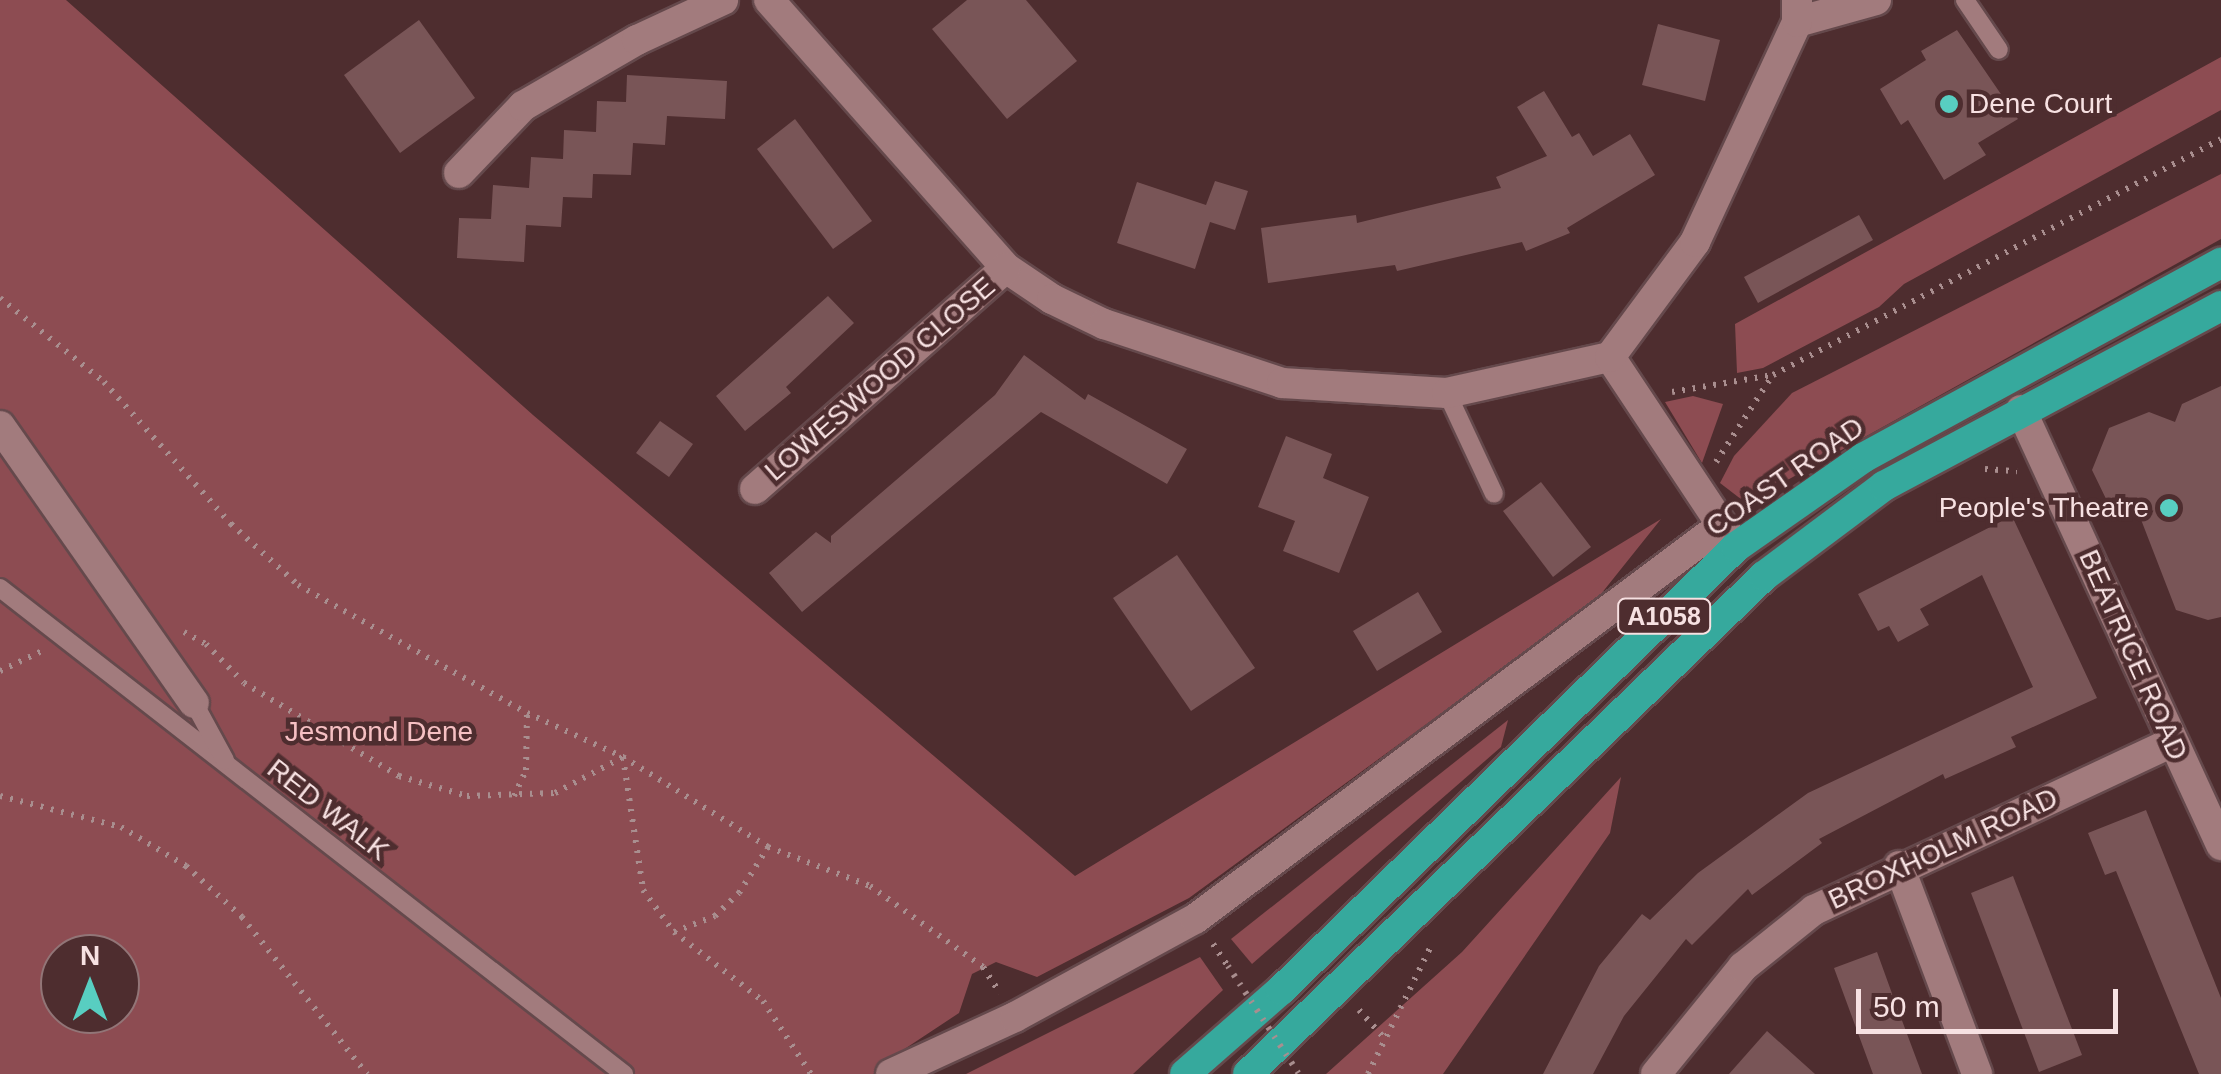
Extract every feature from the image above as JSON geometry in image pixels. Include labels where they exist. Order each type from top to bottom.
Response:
[{"type":"highway","name":"COAST ROAD","points":[[1185,1074],[1281,990],[1728,536],[2221,263]]},
{"type":"highway","name":"A1058","points":[[1248,1074],[1764,576],[1884,486],[2221,306]]},
{"type":"street","points":[[459,173],[523,106],[637,40],[723,0]]},
{"type":"street","points":[[768,0],[1006,268],[1104,324],[1282,383],[1447,392],[1610,357],[1695,242],[1797,11],[1876,0]]},
{"type":"street","name":"LOWESWOOD CLOSE","points":[[755,489],[1006,268]]},
{"type":"street","points":[[897,1071],[1015,1017],[1195,919],[1728,536],[1610,357]]},
{"type":"street","name":"BEATRICE ROAD","points":[[2021,410],[2221,845]]},
{"type":"street","points":[[0,426],[194,704]]},
{"type":"street","name":"BROXHOLM ROAD","points":[[1656,1074],[1743,967],[1814,910],[1899,866],[2171,743]]},
{"type":"street","points":[[1899,866],[1977,1074]]},
{"type":"lane","points":[[1965,0],[1999,50]]},
{"type":"lane","points":[[1447,392],[1494,494]]},
{"type":"lane","name":"RED WALK","points":[[0,588],[624,1074]]},
{"type":"lane","points":[[194,704],[229,768]]},
{"type":"path","points":[[1638,400],[1772,375],[2221,139]]},
{"type":"path","points":[[0,298],[104,382],[231,524],[298,584],[527,713],[623,757],[768,847],[870,886],[934,926],[983,967],[1015,1017]]},
{"type":"path","points":[[1700,494],[1772,375]]},
{"type":"path","points":[[1970,472],[2051,470]]},
{"type":"path","points":[[137,627],[166,622],[206,644],[244,683],[399,776],[467,796],[555,793],[623,757]]},
{"type":"path","points":[[0,671],[68,639]]},
{"type":"path","points":[[514,797],[526,770],[527,713]]},
{"type":"path","points":[[623,757],[643,890],[674,932],[763,1001],[811,1074]]},
{"type":"path","points":[[0,796],[121,828],[186,866],[242,917],[368,1074]]},
{"type":"path","points":[[674,932],[715,916],[739,893],[768,847]]},
{"type":"path","points":[[1368,1074],[1434,940],[1409,964]]},
{"type":"path","points":[[1228,966],[1296,1074],[1306,1061]]},
{"type":"path","points":[[1346,1023],[1372,998]]},
{"type":"path","points":[[1359,1010],[1385,1039]]},
{"type":"green space","name":"Jesmond Dene","points":[[0,0],[66,0],[533,415],[1075,876],[1661,519],[1597,599],[1189,898],[1037,977],[996,962],[972,974],[959,1013],[897,1054],[906,1074],[0,1074]]},
{"type":"green space","points":[[2221,57],[2221,110],[1904,284],[1879,307],[1763,368],[1737,373],[1735,324]]},
{"type":"green space","points":[[2221,174],[2221,239],[1746,503],[1720,483],[1734,456],[1792,393]]},
{"type":"green space","points":[[1693,396],[1723,404],[1702,463],[1665,402]]},
{"type":"green space","points":[[1508,720],[1501,747],[1252,964],[1231,939]]},
{"type":"green space","points":[[1621,777],[1610,833],[1443,1074],[1326,1074],[1462,952]]},
{"type":"green space","points":[[1200,957],[1223,990],[1133,1074],[966,1074]]},
{"type":"building","points":[[967,0],[1026,0],[1077,61],[1007,119],[932,29]]},
{"type":"building","points":[[419,20],[475,98],[400,153],[344,75]]},
{"type":"building","points":[[1658,24],[1720,40],[1705,101],[1642,85]]},
{"type":"building","name":"Dene Court","points":[[1957,30],[2018,119],[1978,143],[1986,155],[1944,180],[1908,120],[1901,125],[1880,89],[1926,60],[1921,51]]},
{"type":"building","points":[[627,75],[727,81],[725,119],[667,116],[665,145],[633,143],[631,175],[593,174],[592,198],[563,197],[561,227],[526,225],[524,262],[457,258],[459,218],[491,219],[493,185],[529,188],[531,157],[563,159],[564,130],[596,132],[597,101],[626,102]]},
{"type":"building","points":[[1544,91],[1572,137],[1579,133],[1593,156],[1630,134],[1655,175],[1567,228],[1570,233],[1526,251],[1522,242],[1397,271],[1395,265],[1268,283],[1261,228],[1356,215],[1357,223],[1501,188],[1496,177],[1547,156],[1517,107]]},
{"type":"building","points":[[795,119],[872,221],[833,249],[757,149]]},
{"type":"building","points":[[1215,181],[1248,191],[1235,230],[1210,222],[1195,269],[1117,243],[1137,182],[1206,205]]},
{"type":"building","points":[[1859,215],[1873,240],[1758,303],[1744,277]]},
{"type":"building","points":[[828,296],[854,323],[786,387],[791,393],[745,431],[716,396]]},
{"type":"building","points":[[1024,355],[1085,400],[1088,394],[1187,449],[1167,484],[1041,412],[802,612],[769,573],[816,532],[831,543],[831,536],[995,395]]},
{"type":"building","name":"People's Theatre","points":[[2221,386],[2221,617],[2208,620],[2176,610],[2140,517],[2108,503],[2092,470],[2109,428],[2149,412],[2175,422],[2182,404]]},
{"type":"building","points":[[660,421],[693,444],[669,477],[636,453]]},
{"type":"building","points":[[1286,436],[1332,454],[1323,478],[1369,497],[1339,573],[1283,551],[1295,521],[1258,507]]},
{"type":"building","points":[[1541,482],[1591,547],[1553,577],[1503,511]]},
{"type":"building","points":[[2012,516],[2097,698],[2011,737],[2016,747],[1945,779],[1943,774],[1819,839],[1822,843],[1752,895],[1748,889],[1692,945],[1686,939],[1624,1016],[1593,1074],[1543,1074],[1599,966],[1642,914],[1650,920],[1698,873],[1808,793],[2033,687],[1982,575],[1920,609],[1929,625],[1898,642],[1889,626],[1878,631],[1858,594]]},
{"type":"building","points":[[1177,555],[1255,668],[1191,711],[1113,598]]},
{"type":"building","points":[[1418,592],[1442,632],[1377,671],[1353,631]]},
{"type":"building","points":[[2146,810],[2221,998],[2221,1074],[2199,1074],[2116,871],[2105,875],[2088,833]]},
{"type":"building","points":[[2013,876],[2082,1055],[2039,1072],[1971,893]]},
{"type":"building","points":[[1877,952],[1922,1074],[1873,1074],[1834,968]]},
{"type":"building","points":[[1767,1031],[1815,1074],[1729,1074]]},
{"type":"place","name":"Dene Court","points":[[1949,104]]},
{"type":"place","name":"People's Theatre","points":[[2169,508]]}]
